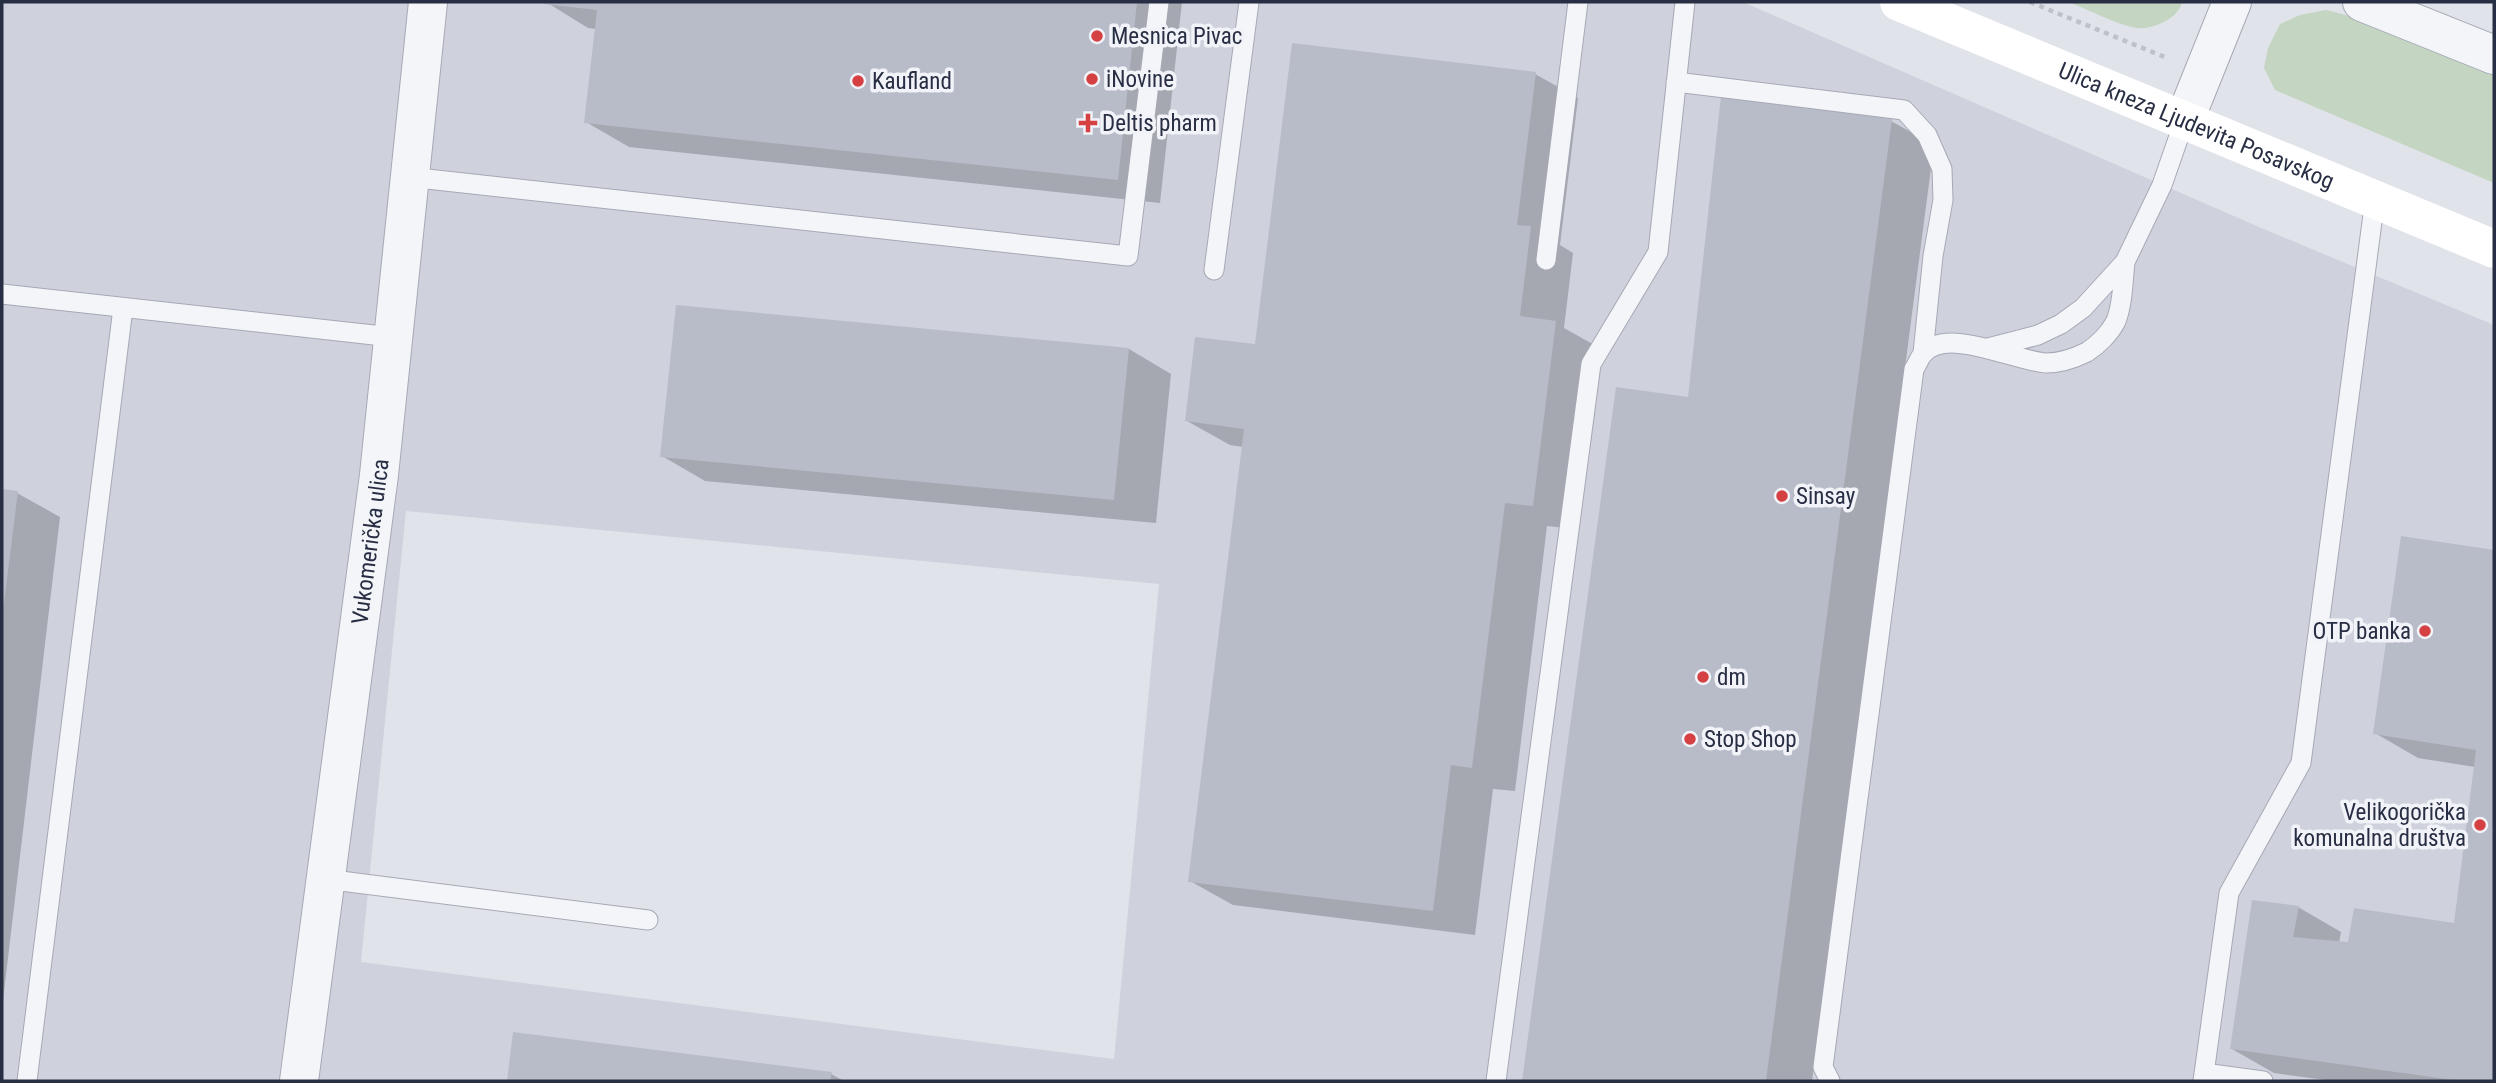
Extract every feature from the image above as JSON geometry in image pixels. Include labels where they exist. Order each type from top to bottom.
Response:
[{"type":"main road","name":"Ulica kneza Ljudevita Posavskog","points":[[1899,2],[2494,249]]},
{"type":"street","name":"Vukomerička ulica","points":[[299,1081],[379,475],[428,2]]},
{"type":"street","points":[[2185,119],[2232,2]]},
{"type":"street","points":[[2362,2],[2494,55]]},
{"type":"lane","points":[[409,177],[1128,256],[1159,2]]},
{"type":"lane","points":[[1214,270],[1250,2]]},
{"type":"lane","points":[[1546,260],[1578,2]]},
{"type":"lane","points":[[1496,1081],[1591,364],[1658,252],[1685,2]]},
{"type":"lane","points":[[1676,82],[1904,110],[1927,135],[1942,169],[1942,200],[1923,353],[1914,369],[1823,1067],[1830,1081]]},
{"type":"lane","points":[[1988,348],[2038,335],[2062,324],[2083,308],[2125,262],[2162,185],[2185,119]]},
{"type":"lane","points":[[2263,1081],[2204,1077],[2229,893],[2301,763],[2375,199]]},
{"type":"lane","points":[[1923,353],[1942,343],[1988,348],[2016,358],[2048,363],[2076,358],[2094,348],[2109,333],[2116,320],[2125,262]]},
{"type":"lane","points":[[2,294],[393,337]]},
{"type":"lane","points":[[27,1081],[123,308]]},
{"type":"lane","points":[[326,879],[648,920]]},
{"type":"path","points":[[2031,2],[2167,58]]},
{"type":"shaded area","points":[[2,2],[1743,2],[2266,230],[2494,325],[2494,1081],[2,1081]],"holes":[[[406,511],[1159,584],[1114,1059],[361,962]]]},
{"type":"green space","points":[[2069,2],[2182,2],[2171,18],[2157,25],[2137,28]]},
{"type":"green space","points":[[2326,10],[2357,18],[2494,74],[2494,183],[2275,90],[2264,68],[2268,48],[2280,24],[2300,15]]},
{"type":"building","name":"Kaufland","points":[[544,2],[1137,2],[1118,180],[584,123],[597,10]]},
{"type":"building","points":[[1292,43],[1536,72],[1517,225],[1531,226],[1520,316],[1556,321],[1533,506],[1505,503],[1472,768],[1451,765],[1433,911],[1188,882],[1244,429],[1185,421],[1195,337],[1255,344]]},
{"type":"building","name":"Stop Shop","points":[[1721,96],[1892,119],[1766,1081],[1522,1081],[1616,387],[1688,397]]},
{"type":"building","points":[[676,305],[1129,348],[1114,500],[660,457]]},
{"type":"building","points":[[2,489],[18,491],[3,611],[2,611]]},
{"type":"building","name":"Velikogorička komunalna društva","points":[[2401,536],[2494,550],[2494,1081],[2460,1081],[2230,1049],[2252,900],[2299,906],[2293,937],[2348,942],[2354,908],[2454,923],[2476,750],[2373,734]]},
{"type":"building","points":[[513,1032],[832,1072],[830,1081],[507,1081]]},
{"type":"place","name":"Mesnica Pivac","points":[[1097,36]]},
{"type":"place","name":"iNovine","points":[[1092,79]]},
{"type":"place","name":"Kaufland","points":[[858,81]]},
{"type":"place","name":"Deltis pharm","points":[[1088,123]]},
{"type":"place","name":"Sinsay","points":[[1782,496]]},
{"type":"place","name":"OTP banka","points":[[2425,631]]},
{"type":"place","name":"dm","points":[[1703,677]]},
{"type":"place","name":"Stop Shop","points":[[1690,739]]},
{"type":"place","name":"Velikogorička komunalna društva","points":[[2480,825]]}]
